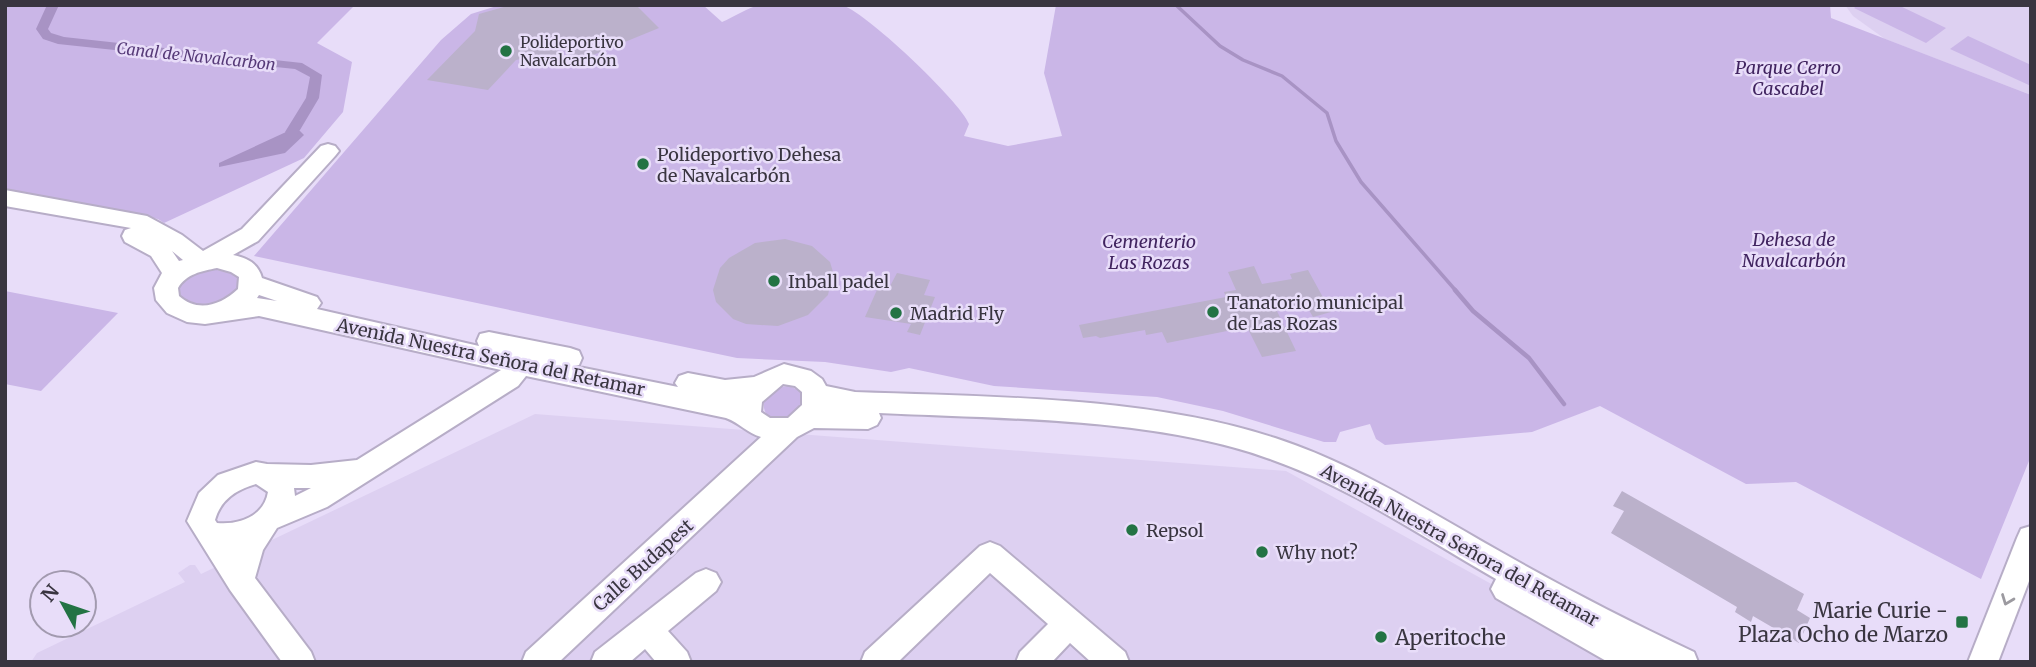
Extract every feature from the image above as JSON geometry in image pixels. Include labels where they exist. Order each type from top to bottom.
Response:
[{"type":"street","points":[[250,235],[251,292],[229,310],[215,314],[194,315],[172,305],[166,295],[167,285],[175,274],[203,262],[250,235],[328,151]]},
{"type":"street","points":[[5,198],[139,222],[174,241],[203,262],[232,262],[249,275]]},
{"type":"street","points":[[5,210],[126,233],[159,250],[175,274]]},
{"type":"street","name":"Avenida Nuestra Señora del Retamar","points":[[249,275],[300,301],[724,390],[756,387]]},
{"type":"street","name":"Avenida Nuestra Señora del Retamar","points":[[229,310],[260,307],[288,312],[520,365],[727,408],[755,421]]},
{"type":"street","points":[[209,534],[227,537],[247,533],[266,521],[317,499],[509,379],[520,365]]},
{"type":"street","points":[[748,466],[755,421],[748,406],[756,387],[774,376],[794,375],[810,382],[805,413],[778,430],[755,421]]},
{"type":"street","name":"Avenida Nuestra Señora del Retamar","points":[[805,413],[855,402],[1140,417],[1215,431],[1273,448],[1322,467],[1367,489],[1540,589],[1619,632],[1683,662]]},
{"type":"street","name":"Avenida Nuestra Señora del Retamar","points":[[805,413],[1138,433],[1223,449],[1317,481],[1532,605],[1638,662]]},
{"type":"street","name":"Calle Budapest","points":[[537,662],[805,413]]},
{"type":"street","points":[[298,661],[240,581],[201,521],[205,504],[219,488],[237,477],[256,473],[311,477],[365,468]]},
{"type":"street","points":[[240,581],[250,545],[278,508],[282,493],[280,482],[270,475]]},
{"type":"street","points":[[1983,662],[2031,538]]},
{"type":"street","points":[[876,662],[990,555],[1114,662]]},
{"type":"street","points":[[606,662],[706,582]]},
{"type":"street","points":[[1031,662],[1069,624]]},
{"type":"street","points":[[647,629],[676,662]]},
{"type":"shaded area","points":[[1845,5],[2031,5],[2031,95],[1885,39],[1853,16]]},
{"type":"shaded area","points":[[300,131],[304,135],[285,153],[219,167],[219,163],[286,132]]},
{"type":"shaded area","points":[[535,414],[1286,471],[1633,662],[31,662],[37,653],[66,639],[98,639],[98,624],[185,582],[178,573],[190,565],[195,565],[201,574]]},
{"type":"green space","points":[[5,5],[359,5],[353,7],[317,43],[352,62],[343,112],[304,158],[164,223],[158,219],[5,190]]},
{"type":"green space","points":[[500,5],[703,5],[722,22],[761,5],[841,5],[869,22],[889,39],[949,97],[969,124],[964,136],[1008,146],[1062,136],[1044,73],[1056,5],[1830,5],[1831,18],[2031,95],[2031,456],[1981,579],[1796,482],[1746,484],[1600,406],[1532,432],[1385,445],[1376,439],[1370,424],[1340,432],[1336,442],[1324,442],[1223,411],[1157,397],[994,386],[909,368],[891,372],[825,362],[737,358],[254,256],[441,40],[471,14]]},
{"type":"green space","points":[[1858,5],[1898,5],[1946,28],[1926,43],[1854,8]]},
{"type":"green space","points":[[1968,36],[2031,65],[2031,86],[1950,49]]},
{"type":"green space","points":[[206,269],[227,271],[242,280],[232,301],[209,306],[195,305],[188,303],[175,292],[181,279]]},
{"type":"green space","points":[[5,291],[118,313],[41,391],[5,384]]},
{"type":"green space","points":[[788,386],[801,392],[804,400],[800,408],[782,419],[772,418],[765,412],[764,399],[778,387]]},
{"type":"building","name":"Polideportivo Navalcarbón","points":[[511,5],[636,5],[659,28],[576,62],[560,47],[556,57],[539,60],[537,56],[516,60],[488,90],[427,80],[475,31],[479,14]]},
{"type":"building","name":"Inball padel","points":[[785,239],[812,246],[830,262],[833,272],[828,295],[808,315],[778,326],[746,324],[733,319],[716,302],[713,290],[720,268],[729,258],[755,243]]},
{"type":"building","name":"Tanatorio municipal de Las Rozas","points":[[1254,266],[1262,284],[1292,279],[1290,274],[1308,270],[1331,312],[1313,317],[1306,305],[1277,311],[1296,351],[1262,357],[1247,327],[1167,343],[1162,332],[1146,335],[1145,330],[1100,338],[1083,338],[1079,325],[1226,297],[1224,292],[1236,290],[1228,272]]},
{"type":"building","name":"Madrid Fly","points":[[897,273],[930,280],[924,295],[935,297],[920,335],[907,332],[911,324],[865,317],[880,283],[889,288]]},
{"type":"building","points":[[1622,491],[1804,594],[1797,610],[1810,618],[1799,643],[1753,616],[1751,622],[1735,612],[1737,607],[1611,533],[1624,511],[1613,506]]},
{"type":"waterway","name":"Canal de Navalcarbon","points":[[53,5],[42,29],[47,36],[62,41],[298,66],[316,75],[313,98],[292,132]]},
{"type":"waterway","points":[[1176,5],[1220,46],[1243,60],[1282,76],[1327,113],[1336,141],[1361,182],[1457,292]]},
{"type":"waterway","points":[[1455,290],[1473,311],[1529,358],[1564,404]]},
{"type":"place","name":"Polideportivo Navalcarbón","points":[[506,51]]},
{"type":"place","name":"Polideportivo Dehesa de Navalcarbón","points":[[643,164]]},
{"type":"place","name":"Inball padel","points":[[774,281]]},
{"type":"place","name":"Tanatorio municipal de Las Rozas","points":[[1213,312]]},
{"type":"place","name":"Madrid Fly","points":[[896,313]]},
{"type":"place","name":"Repsol","points":[[1132,530]]},
{"type":"place","name":"Why not?","points":[[1262,552]]},
{"type":"place","name":"Marie Curie - Plaza Ocho de Marzo","points":[[1962,622]]},
{"type":"place","name":"Aperitoche","points":[[1381,637]]},
{"type":"park label","name":"Parque Cerro Cascabel","points":[[1788,77]]},
{"type":"park label","name":"Dehesa de Navalcarbón","points":[[1794,249]]},
{"type":"park label","name":"Cementerio Las Rozas","points":[[1149,251]]}]
